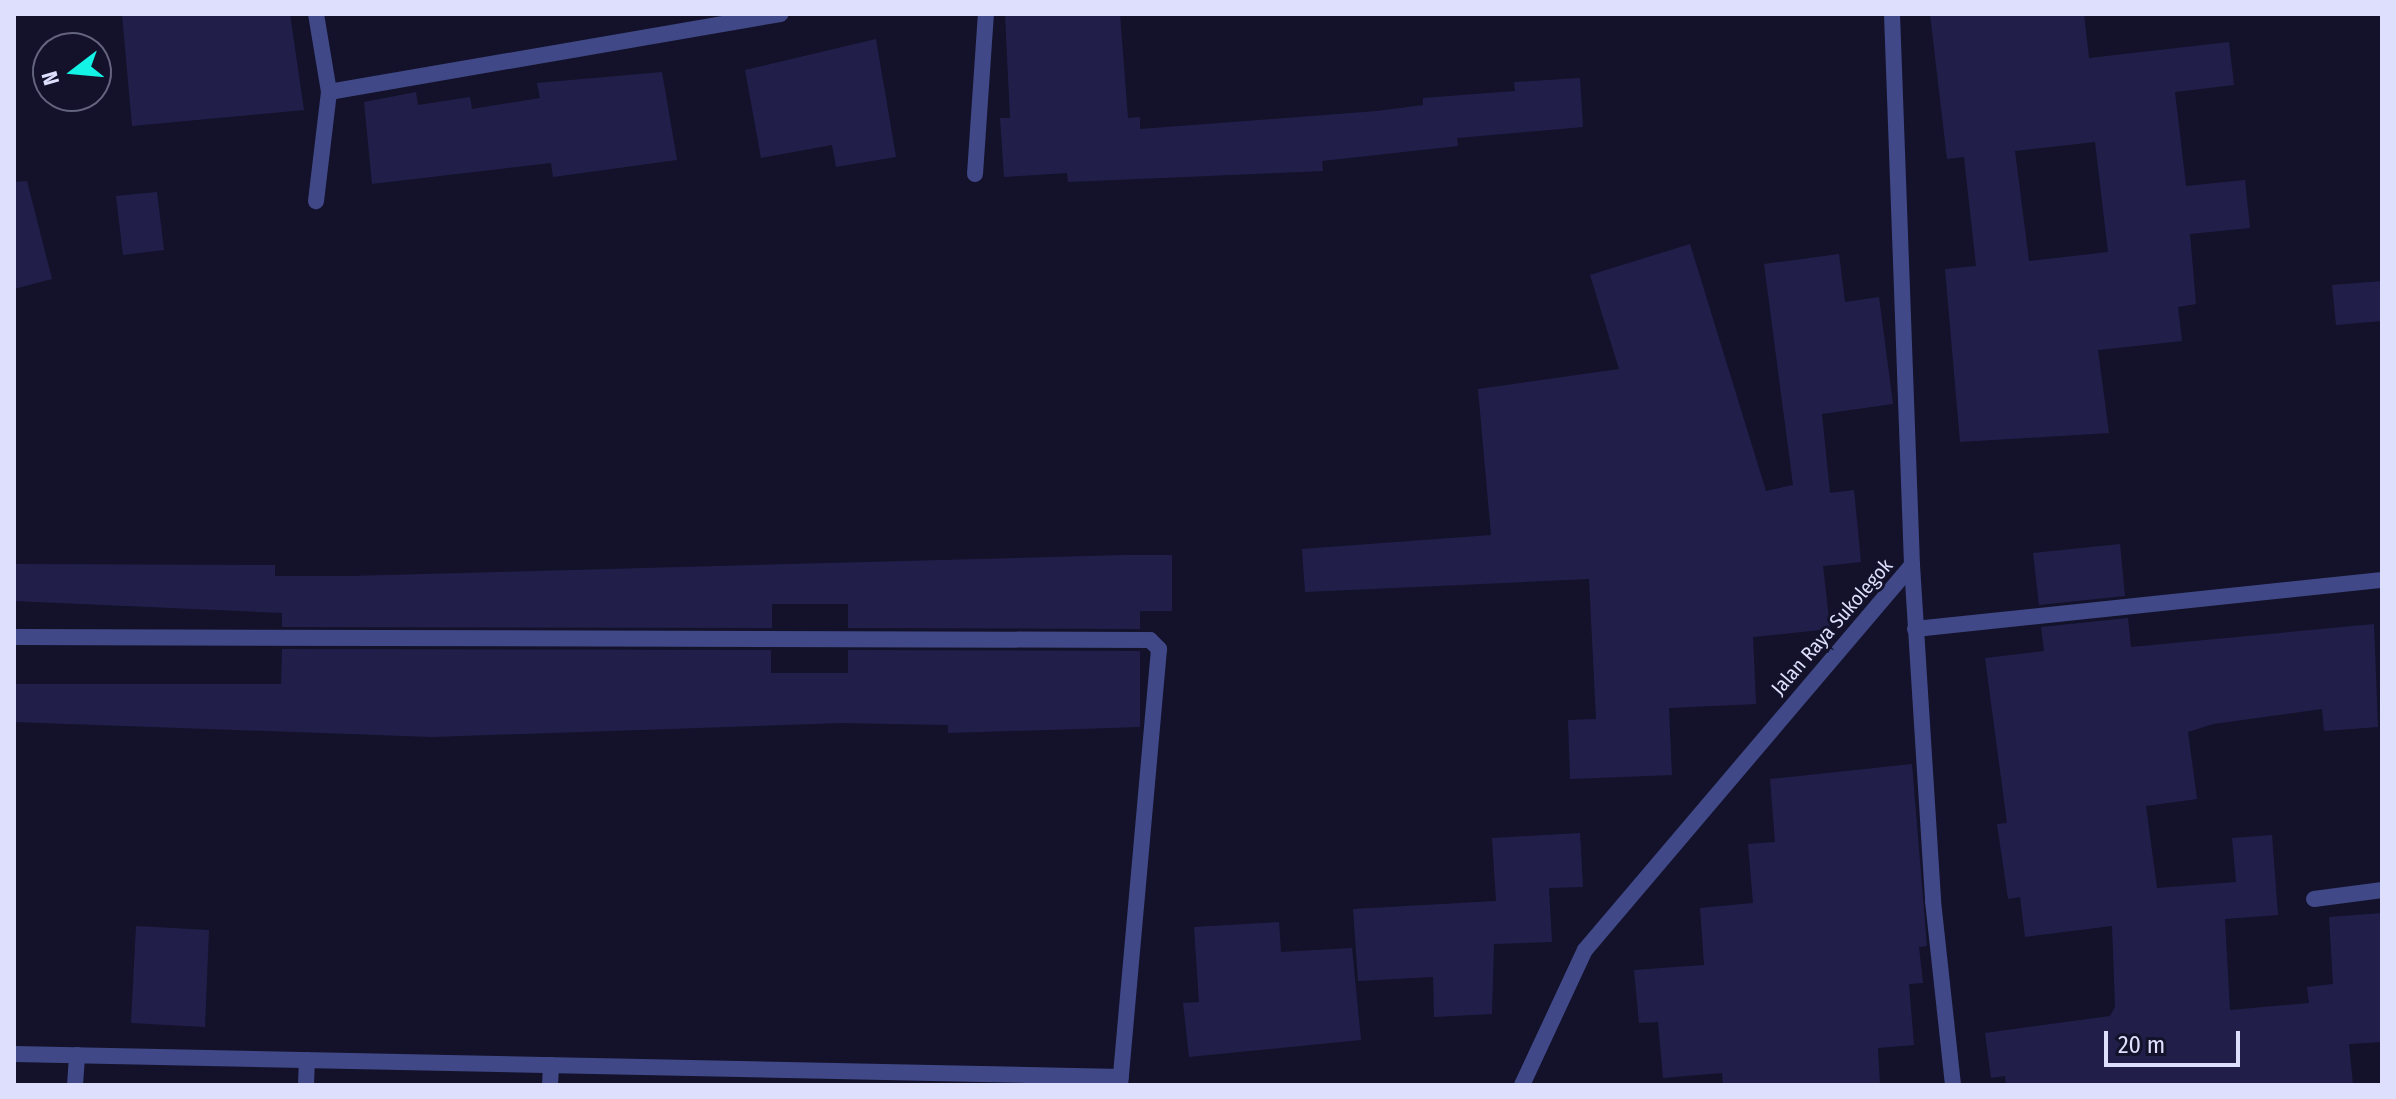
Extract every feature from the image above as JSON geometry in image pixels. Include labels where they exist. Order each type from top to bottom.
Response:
[{"type":"street","points":[[316,14],[329,92],[316,201]]},
{"type":"street","points":[[329,92],[780,14]]},
{"type":"street","points":[[975,174],[986,14]]},
{"type":"street","name":"Jalan Raya Sukolegok","points":[[1522,1085],[1585,950],[1912,565],[1892,14]]},
{"type":"street","points":[[1912,565],[1953,1085]]},
{"type":"street","points":[[1915,629],[2382,580]]},
{"type":"street","points":[[14,637],[1150,640],[1159,649],[1120,1081],[782,1078],[551,1065],[14,1054]]},
{"type":"street","points":[[2314,899],[2382,890]]},
{"type":"street","points":[[75,1085],[77,1055]]},
{"type":"street","points":[[306,1085],[307,1060]]},
{"type":"street","points":[[550,1085],[551,1065]]},
{"type":"building","points":[[122,14],[290,14],[304,110],[132,126]]},
{"type":"building","points":[[1005,14],[1120,14],[1128,118],[1140,117],[1140,129],[1377,111],[1423,105],[1423,98],[1515,91],[1514,82],[1580,78],[1583,127],[1457,138],[1458,146],[1322,161],[1323,171],[1068,182],[1067,173],[1004,177],[1000,118],[1010,118]]},
{"type":"building","points":[[1930,14],[2084,14],[2089,58],[2229,42],[2234,85],[2175,92],[2186,186],[2245,180],[2250,228],[2190,234],[2196,304],[2178,307],[2182,341],[2098,350],[2109,433],[1960,442],[1945,269],[1976,266],[1964,157],[1947,159]],"holes":[[[2095,142],[2108,252],[2029,261],[2015,151]]]},
{"type":"building","points":[[876,39],[896,157],[836,167],[832,145],[761,158],[745,70]]},
{"type":"building","points":[[662,72],[677,160],[553,177],[551,163],[372,184],[364,102],[416,92],[418,105],[470,97],[472,109],[540,98],[537,83]]},
{"type":"building","points":[[27,181],[52,279],[14,289],[14,182]]},
{"type":"building","points":[[157,192],[164,250],[123,255],[116,196]]},
{"type":"building","points":[[1690,244],[1766,491],[1793,485],[1764,264],[1839,254],[1845,302],[1879,297],[1893,404],[1822,414],[1830,493],[1854,490],[1861,562],[1823,566],[1830,629],[1753,637],[1756,704],[1669,708],[1672,775],[1570,779],[1568,720],[1596,719],[1589,579],[1305,592],[1302,549],[1491,535],[1478,389],[1619,369],[1590,275]]},
{"type":"building","points":[[2382,281],[2382,321],[2336,325],[2332,285]]},
{"type":"building","points":[[2120,544],[2125,596],[2039,605],[2033,553]]},
{"type":"building","points":[[1172,555],[1172,611],[1140,611],[1140,629],[848,628],[848,604],[772,604],[772,628],[282,627],[282,613],[14,601],[14,564],[275,565],[275,576],[350,576]]},
{"type":"building","points":[[2128,618],[2131,647],[2374,624],[2378,727],[2324,731],[2322,709],[2213,724],[2188,732],[2197,799],[2146,806],[2157,888],[2236,882],[2232,838],[2272,835],[2278,915],[2225,919],[2230,1010],[2309,1003],[2307,987],[2333,984],[2329,917],[2382,913],[2382,1042],[2349,1044],[2353,1085],[2006,1085],[2005,1076],[1991,1078],[1985,1033],[2110,1016],[2115,1007],[2112,926],[2025,937],[2020,897],[2008,899],[1997,824],[2007,823],[1985,658],[2044,651],[2041,627]]},
{"type":"building","points":[[282,649],[771,650],[771,673],[848,673],[848,650],[1140,651],[1140,727],[948,733],[948,725],[841,723],[432,737],[14,722],[14,684],[281,684]]},
{"type":"building","points":[[1912,764],[1927,946],[1919,947],[1923,983],[1909,984],[1914,1045],[1878,1048],[1880,1085],[1723,1085],[1722,1073],[1663,1078],[1658,1022],[1639,1023],[1634,970],[1704,965],[1700,908],[1753,903],[1748,844],[1775,842],[1770,779]]},
{"type":"building","points":[[1580,833],[1583,887],[1549,888],[1552,942],[1494,944],[1492,1014],[1434,1017],[1433,977],[1358,981],[1353,909],[1496,901],[1492,838]]},
{"type":"building","points":[[1279,922],[1281,952],[1352,948],[1361,1040],[1189,1057],[1183,1003],[1199,1002],[1194,927]]},
{"type":"building","points":[[136,926],[209,930],[205,1027],[131,1023]]}]
